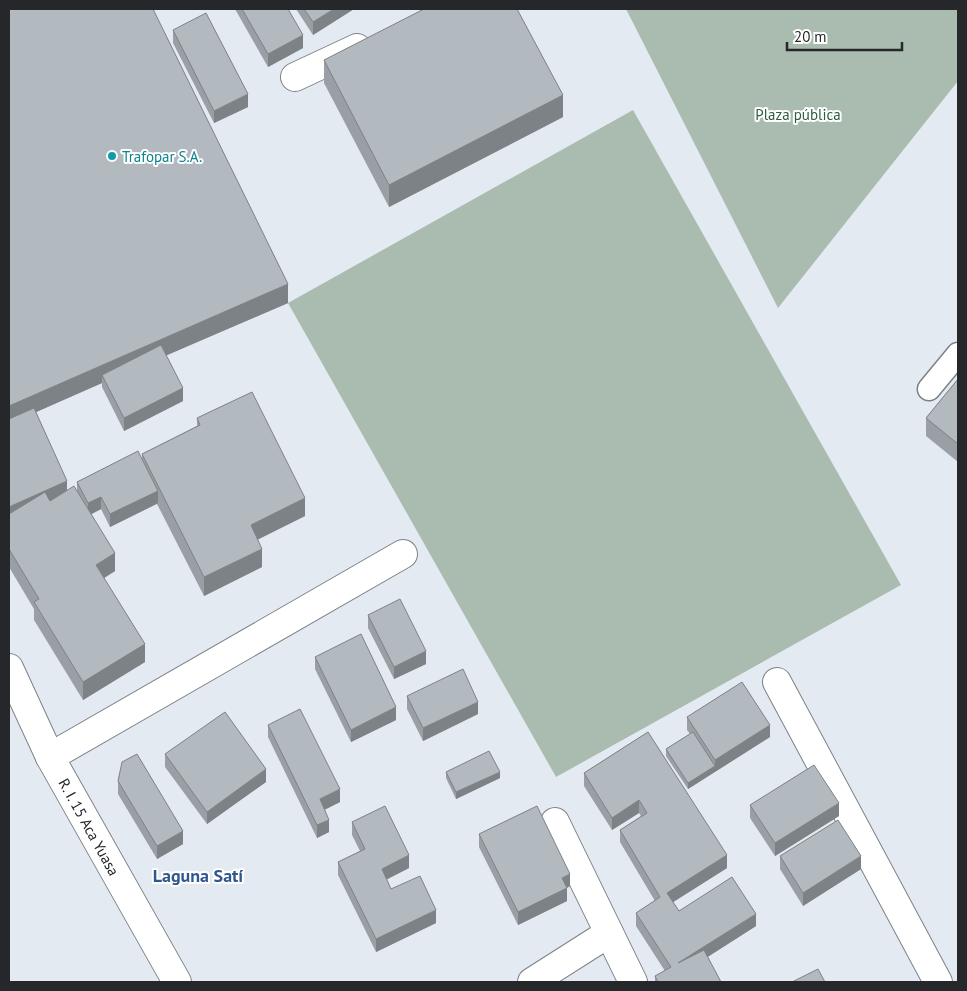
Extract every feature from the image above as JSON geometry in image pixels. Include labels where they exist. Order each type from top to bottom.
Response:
[{"type":"street","points":[[295,77],[380,37]]},
{"type":"street","points":[[50,757],[403,554]]},
{"type":"street","name":"R. I. 15 Aca Yuasa","points":[[9,668],[50,757],[177,982]]},
{"type":"street","points":[[777,682],[938,982]]},
{"type":"street","points":[[555,822],[633,982]]},
{"type":"street","points":[[532,982],[609,934]]},
{"type":"lane","points":[[929,389],[958,354]]},
{"type":"green space","name":"Plaza pública","points":[[626,9],[958,9],[958,81],[778,308]]},
{"type":"green space","points":[[633,110],[901,585],[556,777],[288,303]]},
{"type":"building","name":"Trafopar S.A.","points":[[9,9],[153,9],[288,284],[9,406]]},
{"type":"building","points":[[242,9],[288,9],[303,35],[268,54]]},
{"type":"building","points":[[304,9],[334,9],[313,22]]},
{"type":"building","points":[[424,9],[517,9],[563,95],[389,185],[324,60]]},
{"type":"building","points":[[206,13],[248,94],[214,111],[173,30]]},
{"type":"building","points":[[161,345],[183,388],[124,418],[102,375]]},
{"type":"building","points":[[958,379],[958,444],[926,418]]},
{"type":"building","points":[[252,392],[305,498],[251,525],[262,549],[204,577],[142,454],[200,425],[197,418]]},
{"type":"building","points":[[34,408],[67,481],[9,507],[9,419]]},
{"type":"building","points":[[138,451],[158,491],[110,514],[101,497],[88,503],[77,482]]},
{"type":"building","points":[[74,486],[115,553],[96,565],[145,644],[83,682],[34,602],[39,599],[9,549],[9,514],[45,492],[50,501]]},
{"type":"building","points":[[400,599],[426,651],[394,667],[368,615]]},
{"type":"building","points":[[361,634],[396,707],[351,730],[315,657]]},
{"type":"building","points":[[463,669],[478,702],[423,728],[407,696]]},
{"type":"building","points":[[742,682],[770,725],[715,760],[687,717]]},
{"type":"building","points":[[300,709],[340,789],[320,799],[329,820],[317,825],[268,725]]},
{"type":"building","points":[[225,712],[266,769],[207,812],[165,754]]},
{"type":"building","points":[[648,732],[727,855],[667,893],[679,911],[732,877],[756,914],[678,963],[704,950],[721,982],[658,982],[655,976],[671,967],[636,913],[660,897],[620,830],[647,813],[639,800],[612,818],[584,773]]},
{"type":"building","points":[[693,732],[715,766],[688,783],[666,749]]},
{"type":"building","points":[[489,751],[500,772],[456,792],[446,772]]},
{"type":"building","points":[[137,754],[183,831],[157,846],[118,781],[122,762]]},
{"type":"building","points":[[814,765],[839,803],[775,843],[750,805]]},
{"type":"building","points":[[385,806],[409,855],[382,869],[391,889],[420,876],[436,910],[376,939],[338,862],[365,849],[352,822]]},
{"type":"building","points":[[537,806],[570,874],[562,878],[567,888],[518,912],[479,834]]},
{"type":"building","points":[[838,820],[861,856],[803,893],[780,856]]},
{"type":"building","points":[[818,969],[825,982],[792,982]]},
{"type":"place","name":"Trafopar S.A.","points":[[112,156]]},
{"type":"district","name":"Laguna Satí","points":[[198,875]]}]
